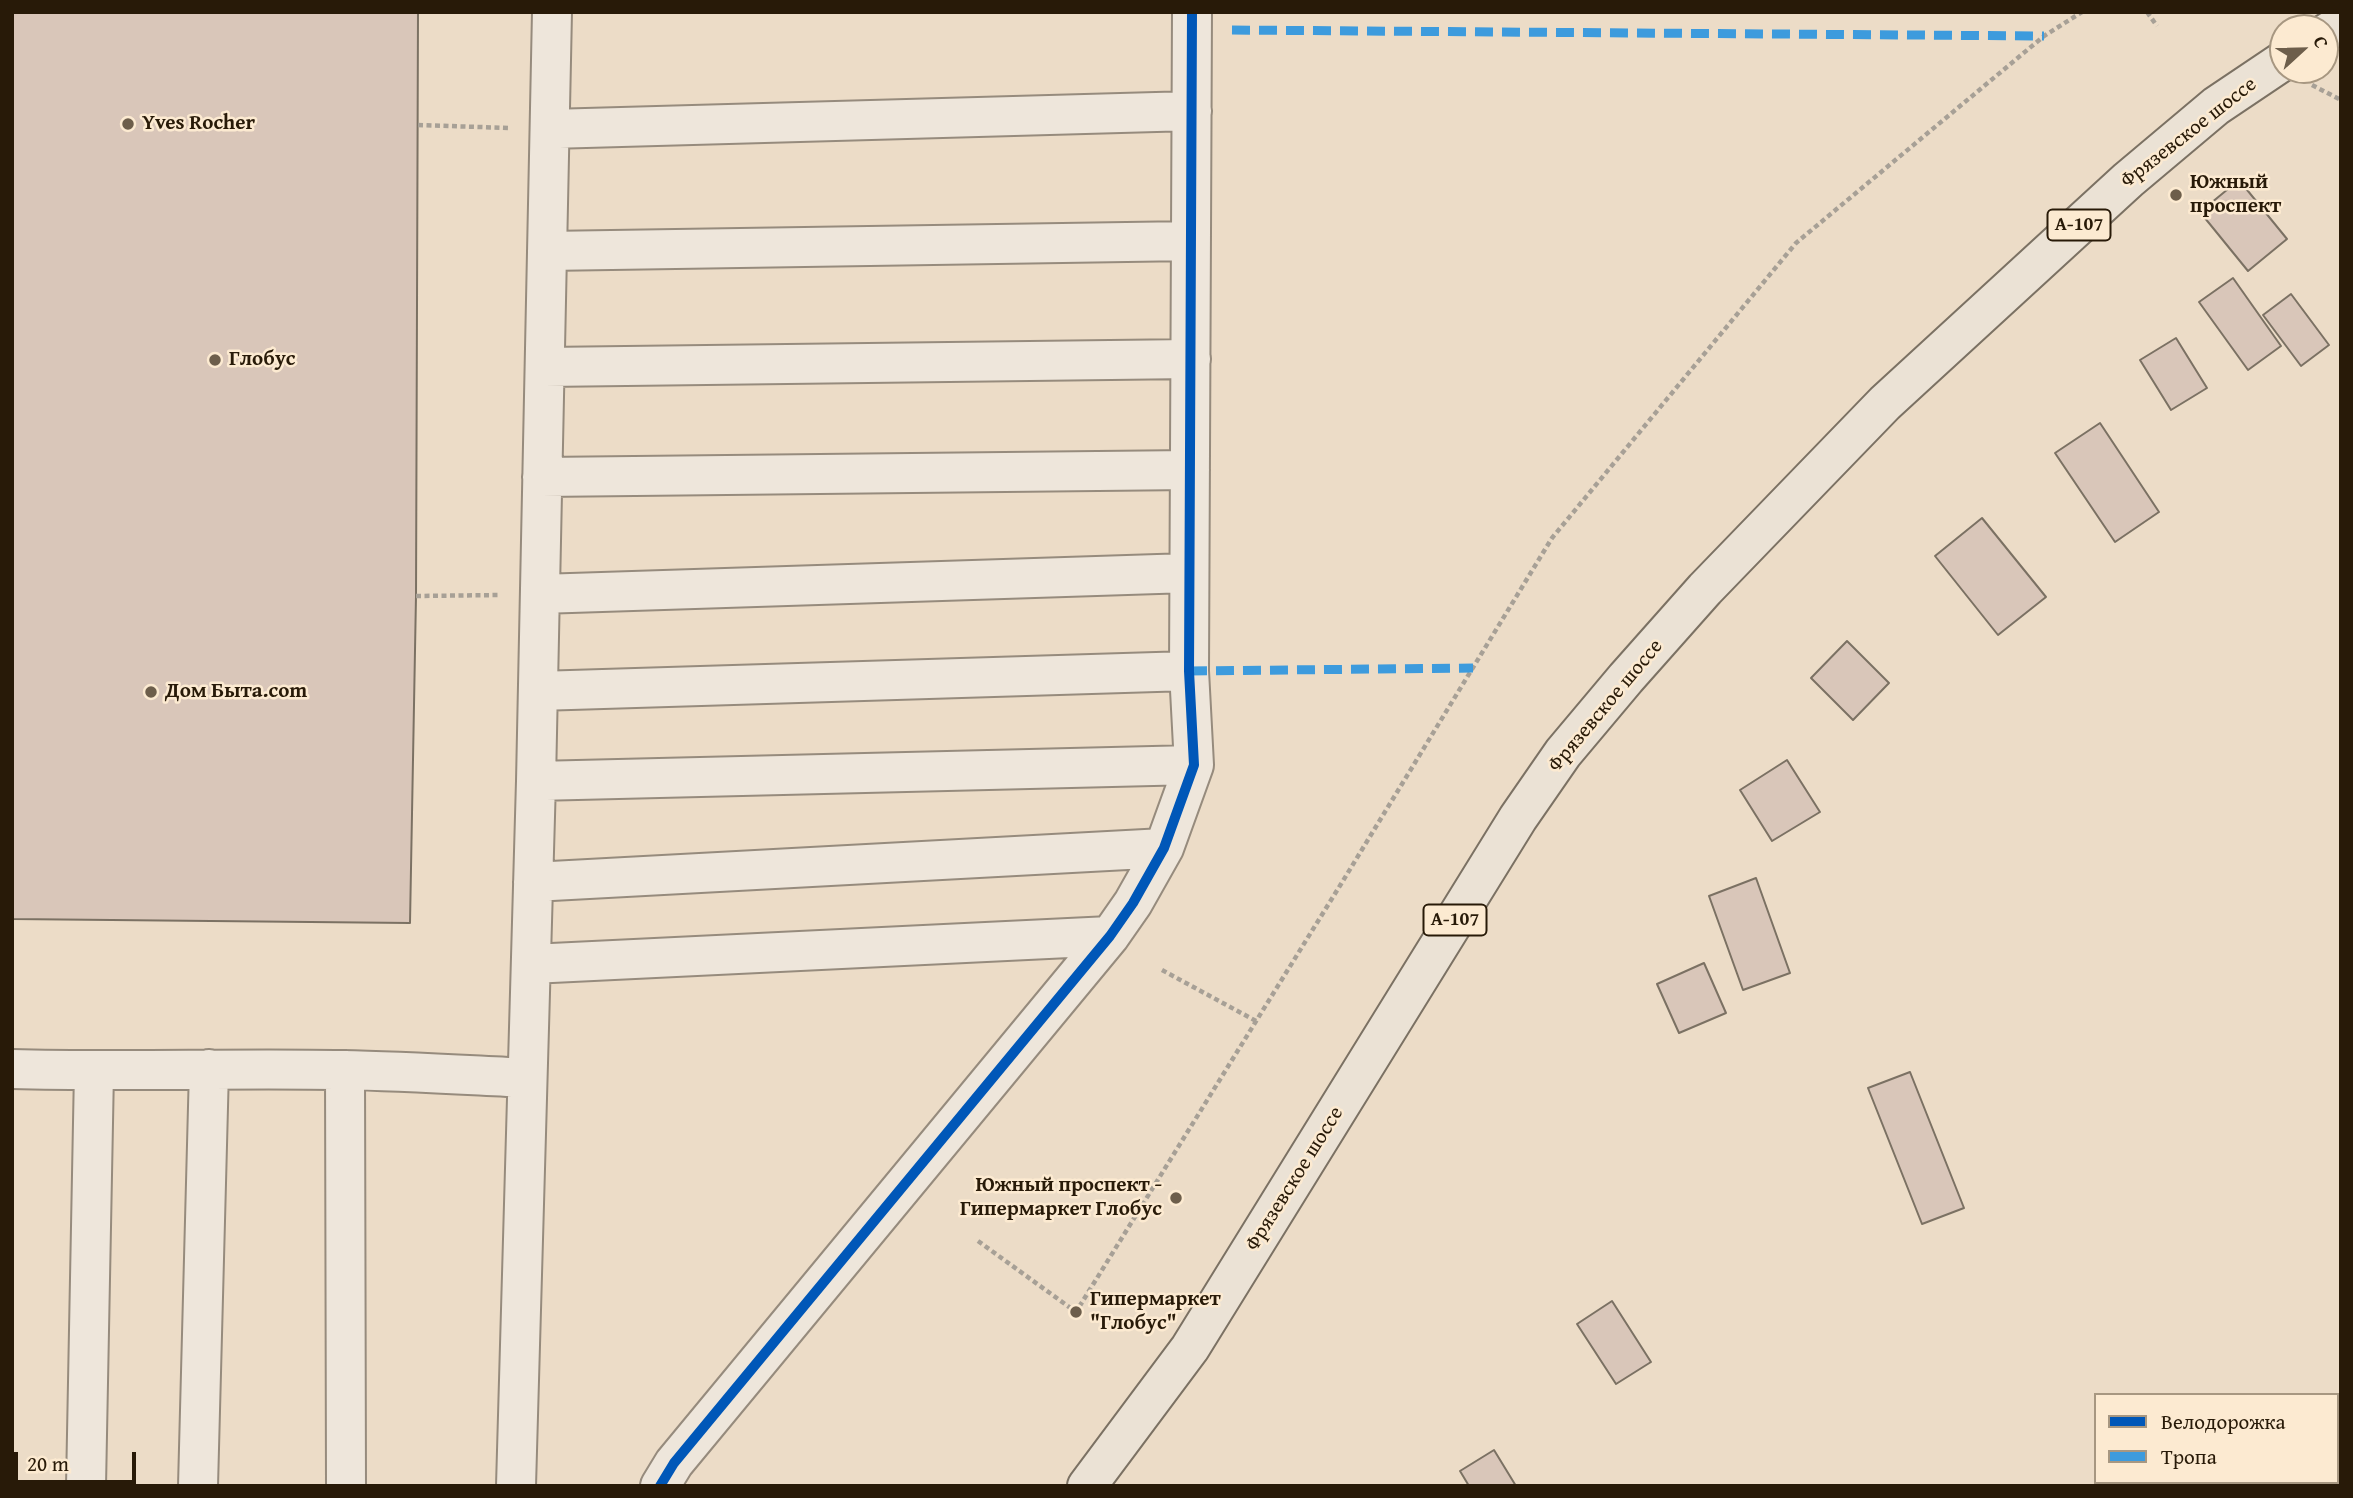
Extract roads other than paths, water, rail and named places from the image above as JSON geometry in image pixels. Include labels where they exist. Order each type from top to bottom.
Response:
[{"type":"highway","name":"Фрязевское шоссе","points":[[1087,1486],[1190,1348],[1518,818],[1563,753],[1705,589],[1885,403],[2128,180],[2216,106],[2269,70]]},
{"type":"street","points":[[516,1486],[536,781],[552,12]]},
{"type":"street","points":[[660,1486],[674,1463],[1110,936],[1133,903],[1164,848],[1194,765],[1189,671],[1192,12]]},
{"type":"street","points":[[550,129],[1192,111]]},
{"type":"street","points":[[547,251],[1191,241]]},
{"type":"street","points":[[545,367],[1191,359]]},
{"type":"street","points":[[542,477],[1190,470]]},
{"type":"street","points":[[540,594],[1189,573]]},
{"type":"street","points":[[538,691],[1189,671]]},
{"type":"street","points":[[536,781],[1194,765]]},
{"type":"street","points":[[533,882],[1164,848]]},
{"type":"street","points":[[530,964],[1110,936]]},
{"type":"street","points":[[12,1069],[345,1070],[527,1078]]},
{"type":"street","points":[[198,1486],[209,1069]]},
{"type":"street","points":[[345,1070],[346,1486]]},
{"type":"street","points":[[86,1486],[94,1071]]},
{"type":"place","name":"Yves Rocher","points":[[128,124]]},
{"type":"place","name":"Южный проспект","points":[[2176,195]]},
{"type":"place","name":"Глобус","points":[[215,360]]},
{"type":"place","name":"Дом Быта.com","points":[[151,692]]},
{"type":"place","name":"Южный проспект - Гипермаркет Глобус","points":[[1176,1198]]},
{"type":"place","name":"Гипермаркет \"Глобус\"","points":[[1076,1312]]}]
